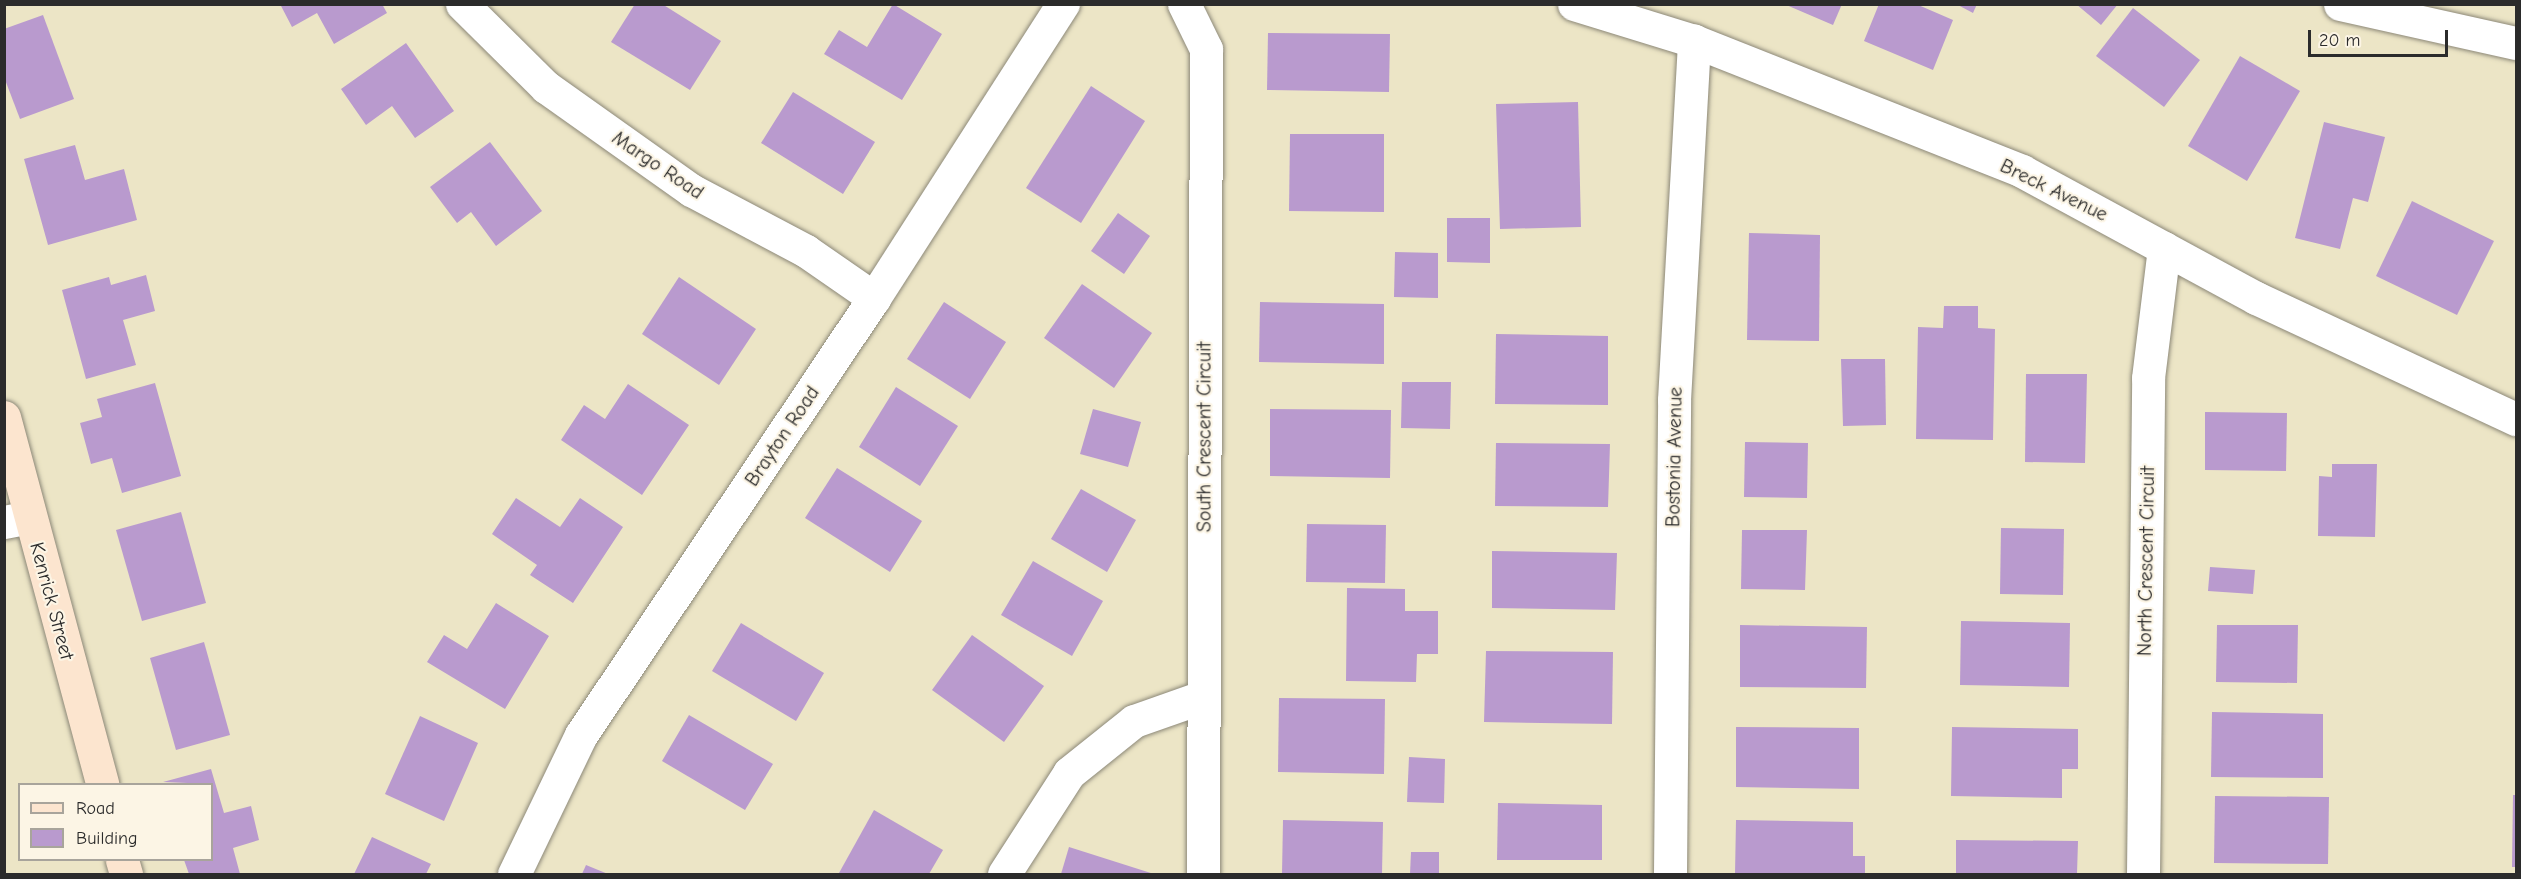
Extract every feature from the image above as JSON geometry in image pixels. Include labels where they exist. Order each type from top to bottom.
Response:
[{"type":"street","name":"Margo Road","points":[[462,4],[565,101],[691,190],[806,251],[874,298]]},
{"type":"street","name":"Brayton Road","points":[[514,874],[581,735],[874,298],[1063,4]]},
{"type":"street","name":"South Crescent Circuit","points":[[1184,4],[1206,49],[1203,874]]},
{"type":"street","name":"Breck Avenue","points":[[1574,4],[1694,41],[2022,171],[2256,298],[2517,419]]},
{"type":"street","points":[[2340,4],[2517,42]]},
{"type":"street","name":"Bostonia Avenue","points":[[1670,874],[1674,400],[1694,41]]},
{"type":"street","name":"North Crescent Circuit","points":[[2143,874],[2148,378],[2164,248]]},
{"type":"street","name":"Kenrick Street","points":[[4,417],[17,520],[102,783]]},
{"type":"street","points":[[1004,874],[1069,773],[1134,721],[1202,697]]},
{"type":"building","points":[[280,4],[382,4],[387,13],[334,44],[317,13],[292,27]]},
{"type":"building","points":[[635,4],[662,4],[721,41],[690,90],[611,42]]},
{"type":"building","points":[[893,4],[942,34],[902,100],[824,54],[839,30],[867,47]]},
{"type":"building","points":[[1784,4],[1842,4],[1833,25]]},
{"type":"building","points":[[1879,4],[1916,4],[1953,20],[1933,70],[1864,41]]},
{"type":"building","points":[[1956,4],[1977,4],[1973,13]]},
{"type":"building","points":[[2076,4],[2118,4],[2101,25]]},
{"type":"building","points":[[2133,8],[2200,60],[2164,107],[2096,56]]},
{"type":"building","points":[[43,15],[74,99],[20,119],[4,77],[4,29]]},
{"type":"building","points":[[1268,33],[1390,34],[1389,92],[1267,90]]},
{"type":"building","points":[[406,43],[454,111],[415,138],[392,106],[366,125],[341,89]]},
{"type":"building","points":[[2240,56],[2300,91],[2247,181],[2188,146]]},
{"type":"building","points":[[1091,86],[1145,121],[1081,223],[1026,188]]},
{"type":"building","points":[[793,92],[875,142],[843,194],[761,143]]},
{"type":"building","points":[[1578,102],[1581,227],[1500,229],[1496,104]]},
{"type":"building","points":[[2324,122],[2385,137],[2368,202],[2353,198],[2340,249],[2295,238]]},
{"type":"building","points":[[1290,134],[1384,134],[1384,212],[1289,211]]},
{"type":"building","points":[[490,142],[542,211],[496,246],[471,212],[457,223],[430,187]]},
{"type":"building","points":[[75,145],[85,180],[124,169],[137,220],[48,245],[24,159]]},
{"type":"building","points":[[2412,201],[2494,241],[2457,315],[2376,276]]},
{"type":"building","points":[[1118,213],[1150,236],[1124,274],[1091,251]]},
{"type":"building","points":[[1447,218],[1490,218],[1490,263],[1447,262]]},
{"type":"building","points":[[1749,233],[1820,235],[1819,341],[1747,340]]},
{"type":"building","points":[[1395,252],[1438,253],[1438,298],[1394,297]]},
{"type":"building","points":[[146,275],[155,311],[123,320],[136,365],[86,379],[62,290],[109,277],[111,285]]},
{"type":"building","points":[[679,277],[756,329],[719,385],[642,334]]},
{"type":"building","points":[[1082,284],[1152,333],[1114,388],[1044,338]]},
{"type":"building","points":[[944,302],[1006,342],[970,399],[907,359]]},
{"type":"building","points":[[1260,302],[1384,304],[1384,364],[1259,362]]},
{"type":"building","points":[[1944,306],[1978,306],[1978,328],[1995,329],[1993,440],[1916,439],[1918,327],[1943,328]]},
{"type":"building","points":[[1496,334],[1608,336],[1608,405],[1495,404]]},
{"type":"building","points":[[1841,359],[1885,359],[1886,425],[1843,426]]},
{"type":"building","points":[[2026,374],[2087,374],[2085,463],[2025,462]]},
{"type":"building","points":[[1402,382],[1451,382],[1450,429],[1401,428]]},
{"type":"building","points":[[155,383],[181,476],[122,493],[112,458],[91,464],[80,423],[102,417],[97,399]]},
{"type":"building","points":[[628,384],[689,425],[642,495],[561,440],[584,405],[605,419]]},
{"type":"building","points":[[896,387],[958,426],[920,486],[859,447]]},
{"type":"building","points":[[1093,409],[1141,422],[1128,467],[1080,454]]},
{"type":"building","points":[[1270,409],[1391,410],[1390,478],[1270,476]]},
{"type":"building","points":[[2205,412],[2287,413],[2286,471],[2205,470]]},
{"type":"building","points":[[1745,442],[1808,443],[1807,498],[1744,497]]},
{"type":"building","points":[[1496,443],[1610,444],[1608,507],[1495,506]]},
{"type":"building","points":[[2332,464],[2377,464],[2375,537],[2318,536],[2319,476],[2332,477]]},
{"type":"building","points":[[837,468],[922,521],[890,572],[805,518]]},
{"type":"building","points":[[1081,489],[1136,520],[1107,572],[1051,539]]},
{"type":"building","points":[[516,498],[560,527],[580,498],[623,527],[573,603],[530,575],[537,565],[492,534]]},
{"type":"building","points":[[181,512],[206,603],[142,621],[116,530]]},
{"type":"building","points":[[1307,524],[1386,525],[1385,583],[1306,582]]},
{"type":"building","points":[[2001,528],[2064,529],[2063,595],[2000,594]]},
{"type":"building","points":[[1742,530],[1807,530],[1805,590],[1741,589]]},
{"type":"building","points":[[1492,551],[1617,553],[1615,610],[1492,608]]},
{"type":"building","points":[[1033,561],[1103,601],[1072,656],[1001,615]]},
{"type":"building","points":[[2210,567],[2255,570],[2253,594],[2208,591]]},
{"type":"building","points":[[1347,588],[1405,589],[1405,611],[1438,611],[1438,654],[1417,654],[1416,682],[1346,681]]},
{"type":"building","points":[[496,603],[549,636],[505,709],[427,662],[444,635],[467,649]]},
{"type":"building","points":[[1961,621],[2070,623],[2069,687],[1960,685]]},
{"type":"building","points":[[741,623],[824,673],[796,721],[712,671]]},
{"type":"building","points":[[1740,625],[1867,627],[1866,688],[1740,687]]},
{"type":"building","points":[[2217,625],[2298,625],[2297,683],[2216,682]]},
{"type":"building","points":[[972,635],[1044,686],[1004,742],[932,690]]},
{"type":"building","points":[[204,642],[230,735],[176,750],[150,658]]},
{"type":"building","points":[[1486,651],[1613,652],[1612,724],[1484,722]]},
{"type":"building","points":[[1279,698],[1385,699],[1384,774],[1278,772]]},
{"type":"building","points":[[2212,712],[2323,714],[2323,778],[2211,777]]},
{"type":"building","points":[[689,715],[773,764],[745,810],[662,761]]},
{"type":"building","points":[[420,716],[478,743],[444,821],[385,794]]},
{"type":"building","points":[[1736,727],[1859,728],[1859,789],[1736,787]]},
{"type":"building","points":[[1952,727],[2078,729],[2078,769],[2062,769],[2062,798],[1951,796]]},
{"type":"building","points":[[1409,757],[1445,759],[1444,803],[1407,802]]},
{"type":"building","points":[[211,769],[224,813],[251,806],[259,840],[233,848],[240,874],[189,874],[184,861],[213,861],[213,783],[163,782]]},
{"type":"building","points":[[2513,795],[2516,795],[2516,867],[2512,867]]},
{"type":"building","points":[[2215,796],[2329,797],[2328,864],[2214,863]]},
{"type":"building","points":[[1498,803],[1602,805],[1602,860],[1497,860]]},
{"type":"building","points":[[874,810],[943,850],[929,874],[839,873]]},
{"type":"building","points":[[1283,820],[1383,822],[1382,874],[1282,874]]},
{"type":"building","points":[[1736,820],[1853,822],[1853,856],[1865,856],[1865,874],[1735,874]]},
{"type":"building","points":[[372,837],[431,864],[426,874],[354,874]]},
{"type":"building","points":[[1956,840],[2078,841],[2077,874],[1956,874]]},
{"type":"building","points":[[1069,847],[1154,874],[1061,874]]},
{"type":"building","points":[[1411,852],[1439,852],[1439,874],[1410,874]]},
{"type":"building","points":[[586,865],[608,874],[582,874]]}]
